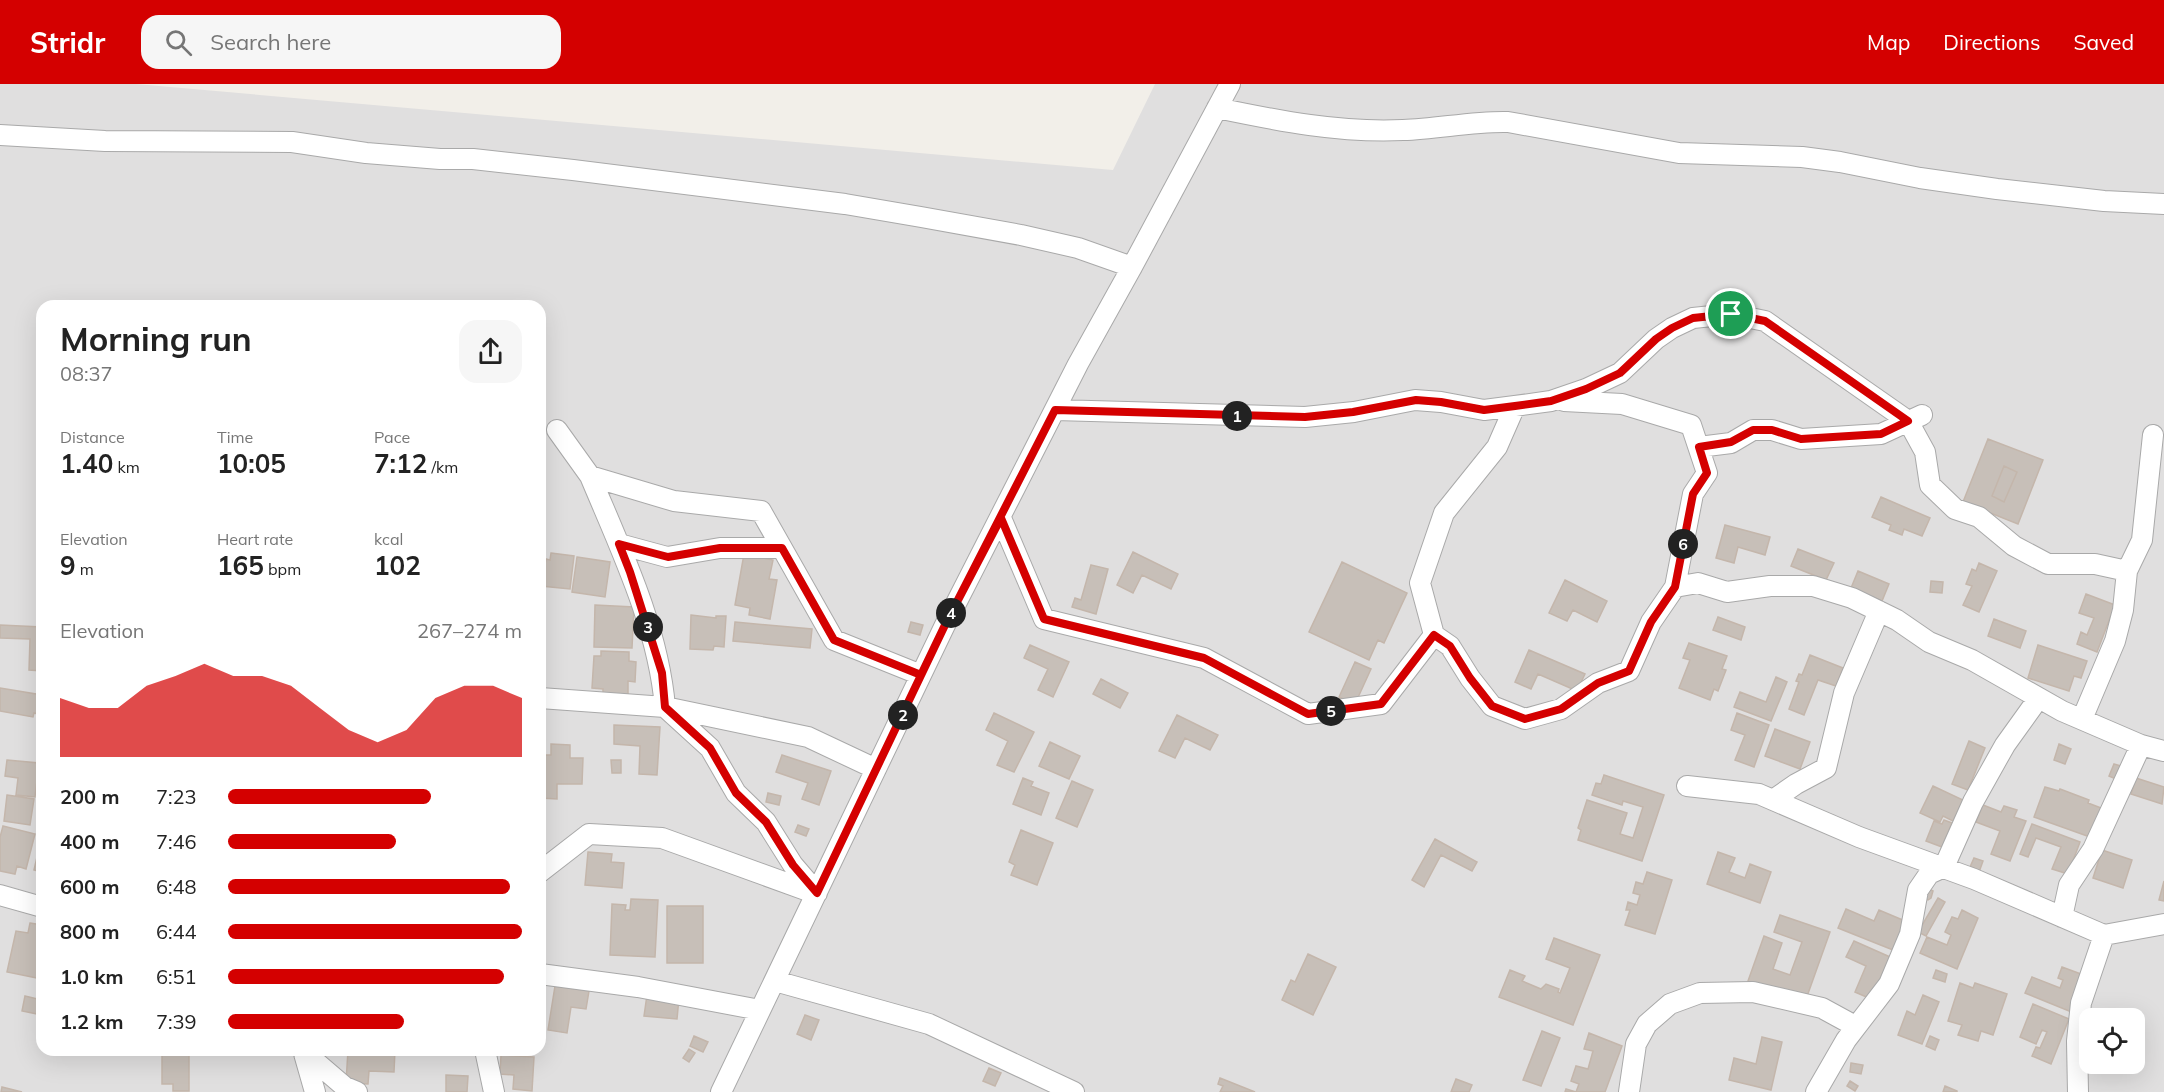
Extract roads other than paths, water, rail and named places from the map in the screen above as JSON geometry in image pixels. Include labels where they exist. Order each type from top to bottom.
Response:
[{"type":"street","points":[[721,1092],[945,625],[1078,364],[1230,84]]},
{"type":"street","points":[[1217,108],[1309,126],[1348,129],[1403,130],[1479,122],[1508,122],[1679,153],[1802,157],[1996,189],[2104,201],[2164,204]]},
{"type":"street","points":[[0,135],[105,141],[292,142],[366,153],[440,159],[473,159],[573,170],[845,204],[921,217],[1078,248],[1132,267]]},
{"type":"street","points":[[1551,401],[1586,389],[1620,373],[1656,339],[1693,318],[1731,314],[1765,321],[1915,418],[1925,452],[1930,485],[1955,509],[1979,517],[2014,546],[2048,564],[2095,564],[2127,572]]},
{"type":"street","points":[[1055,410],[1305,417],[1353,412],[1416,400],[1484,410],[1551,401],[1622,404],[1691,425],[1707,473],[1693,494],[1675,587],[1651,622],[1629,671],[1598,683],[1561,709],[1525,719],[1492,706],[1470,678],[1450,646],[1434,635],[1420,583],[1444,513],[1497,447],[1515,406]]},
{"type":"street","points":[[1699,447],[1731,442],[1753,430],[1772,430],[1801,439],[1881,434],[1915,418]]},
{"type":"street","points":[[557,430],[590,476],[630,572],[662,673],[665,707],[710,748],[736,793],[766,822],[793,865],[817,893]]},
{"type":"street","points":[[2082,719],[2115,641],[2123,610],[2127,572],[2142,540],[2154,435]]},
{"type":"street","points":[[590,476],[674,501],[761,511],[834,640],[921,675]]},
{"type":"street","points":[[1001,518],[1044,619],[1204,658],[1308,714],[1381,704],[1434,635]]},
{"type":"street","points":[[619,544],[668,557],[720,548],[782,548]]},
{"type":"street","points":[[1675,587],[1698,583],[1727,592],[1770,586],[1814,586],[1852,598],[1897,620],[1929,642],[1998,674],[2038,699],[2141,745],[2164,751]]},
{"type":"street","points":[[1773,800],[1796,784],[1826,768],[1844,693],[1879,611]]},
{"type":"street","points":[[546,698],[665,707],[808,737],[876,770]]},
{"type":"street","points":[[1816,1092],[1855,1026],[1889,984],[1910,934],[1918,890],[1929,874],[1944,867],[1973,802],[2005,745],[2038,699]]},
{"type":"street","points":[[2062,916],[2069,885],[2093,849],[2141,745]]},
{"type":"street","points":[[1687,786],[1759,794],[1858,837],[1944,867],[2104,935],[2164,924]]},
{"type":"street","points":[[546,867],[589,834],[662,838],[817,893]]},
{"type":"street","points":[[0,895],[36,905]]},
{"type":"street","points":[[2078,1092],[2077,1041],[2081,1003],[2104,935]]},
{"type":"street","points":[[546,975],[638,987],[760,1010]]},
{"type":"street","points":[[775,981],[929,1024],[1074,1092]]},
{"type":"street","points":[[1629,1092],[1636,1044],[1647,1024],[1670,1004],[1700,993],[1753,992],[1822,1008],[1855,1026]]},
{"type":"street","points":[[304,1056],[315,1092]]},
{"type":"street","points":[[309,1056],[345,1087],[357,1092]]},
{"type":"street","points":[[486,1056],[494,1092]]}]
